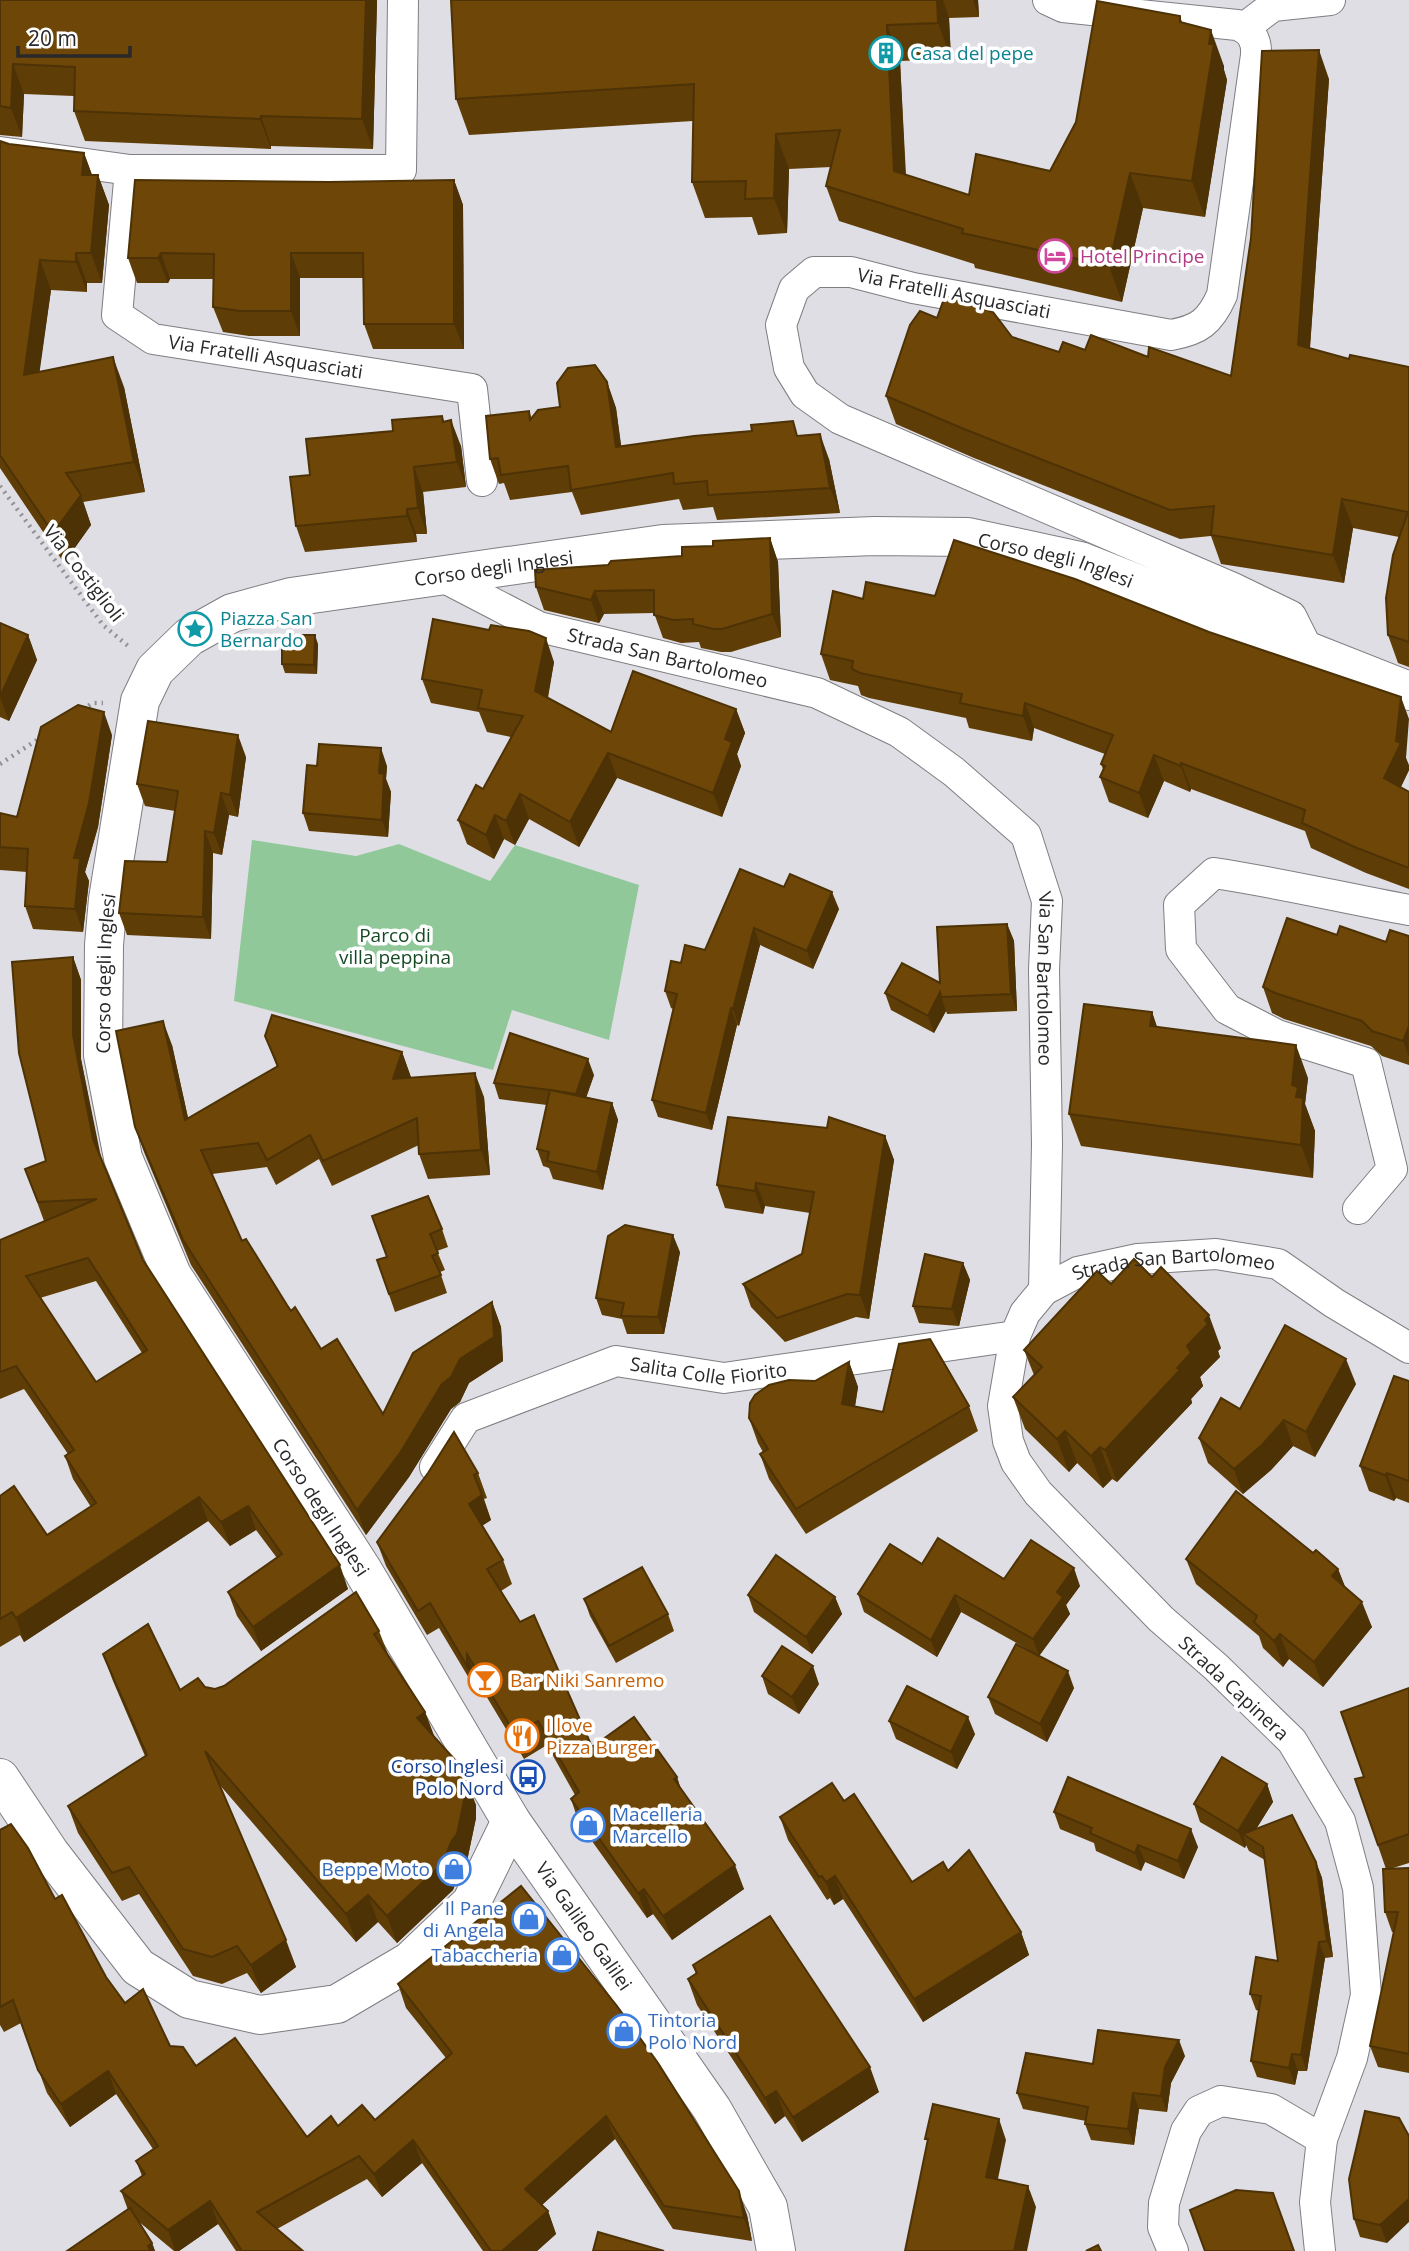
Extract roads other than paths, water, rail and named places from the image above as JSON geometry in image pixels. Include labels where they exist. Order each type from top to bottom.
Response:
[{"type":"main road","name":"Corso degli Inglesi","points":[[511,1821],[367,1579],[172,1275],[124,1158],[103,1055],[104,945],[110,886],[148,686],[189,637],[232,613],[309,593],[663,544],[875,536],[968,537],[1080,561],[1409,691]]},
{"type":"main road","points":[[0,1778],[12,1805],[138,1967],[190,1999],[260,2015],[337,2004],[410,1961],[471,1903],[511,1821]]},
{"type":"main road","name":"Via Galileo Galilei","points":[[511,1821],[712,2109],[768,2207],[776,2251]]},
{"type":"street","points":[[0,152],[130,170],[401,170],[403,0]]},
{"type":"street","points":[[1048,0],[1063,7],[1237,24],[1244,28],[1273,6],[1330,0]]},
{"type":"street","name":"Via Fratelli Asquasciati","points":[[1244,28],[1254,39],[1256,47],[1222,295],[1215,311],[1203,324],[1188,332],[1171,335],[913,288],[851,272],[814,272],[794,289],[781,326],[789,368],[805,394],[840,419],[1291,615],[1311,654]]},
{"type":"street","name":"Via Fratelli Asquasciati","points":[[130,170],[117,314],[153,339],[472,389],[482,481]]},
{"type":"street","name":"Strada San Bartolomeo","points":[[439,575],[540,627],[817,694],[899,732]]},
{"type":"street","name":"Via San Bartolomeo","points":[[899,732],[954,772],[1026,835],[1047,901],[1044,970],[1048,1144],[1044,1290]]},
{"type":"street","points":[[1358,1209],[1392,1168],[1366,1063],[1277,1035],[1227,1009],[1181,949],[1179,905],[1214,873],[1282,883],[1409,910]]},
{"type":"street","name":"Strada San Bartolomeo","points":[[1044,1290],[1078,1272],[1138,1259],[1216,1254],[1278,1264],[1334,1303],[1409,1348]]},
{"type":"street","name":"Strada Capinera","points":[[1044,1290],[1025,1313],[1015,1336],[1003,1406],[1008,1441],[1016,1462],[1038,1493],[1161,1619],[1216,1667],[1292,1741],[1340,1821],[1358,1888],[1366,1995],[1352,2058],[1322,2139],[1315,2202],[1320,2251]]},
{"type":"street","name":"Salita Colle Fiorito","points":[[423,1487],[466,1418],[617,1361],[724,1378],[1015,1336]]},
{"type":"street","points":[[1173,2251],[1163,2227],[1164,2203],[1185,2131],[1199,2111],[1221,2101],[1271,2109],[1322,2139]]},
{"type":"place","name":"Casa del pepe","points":[[886,53]]},
{"type":"place","name":"Hotel Principe","points":[[1055,256]]},
{"type":"place","name":"Piazza San Bernardo","points":[[195,629]]},
{"type":"place","name":"Bar Niki Sanremo","points":[[485,1680]]},
{"type":"place","name":"I love Pizza Burger","points":[[522,1736]]},
{"type":"place","name":"Corso Inglesi Polo Nord","points":[[528,1777]]},
{"type":"place","name":"Macelleria Marcello","points":[[588,1825]]},
{"type":"place","name":"Beppe Moto","points":[[454,1869]]},
{"type":"place","name":"Il Pane di Angela","points":[[529,1919]]},
{"type":"place","name":"Tabaccheria","points":[[562,1955]]},
{"type":"place","name":"Tintoria Polo Nord","points":[[624,2031]]},
{"type":"park label","name":"Parco di villa peppina","points":[[395,946]]}]
